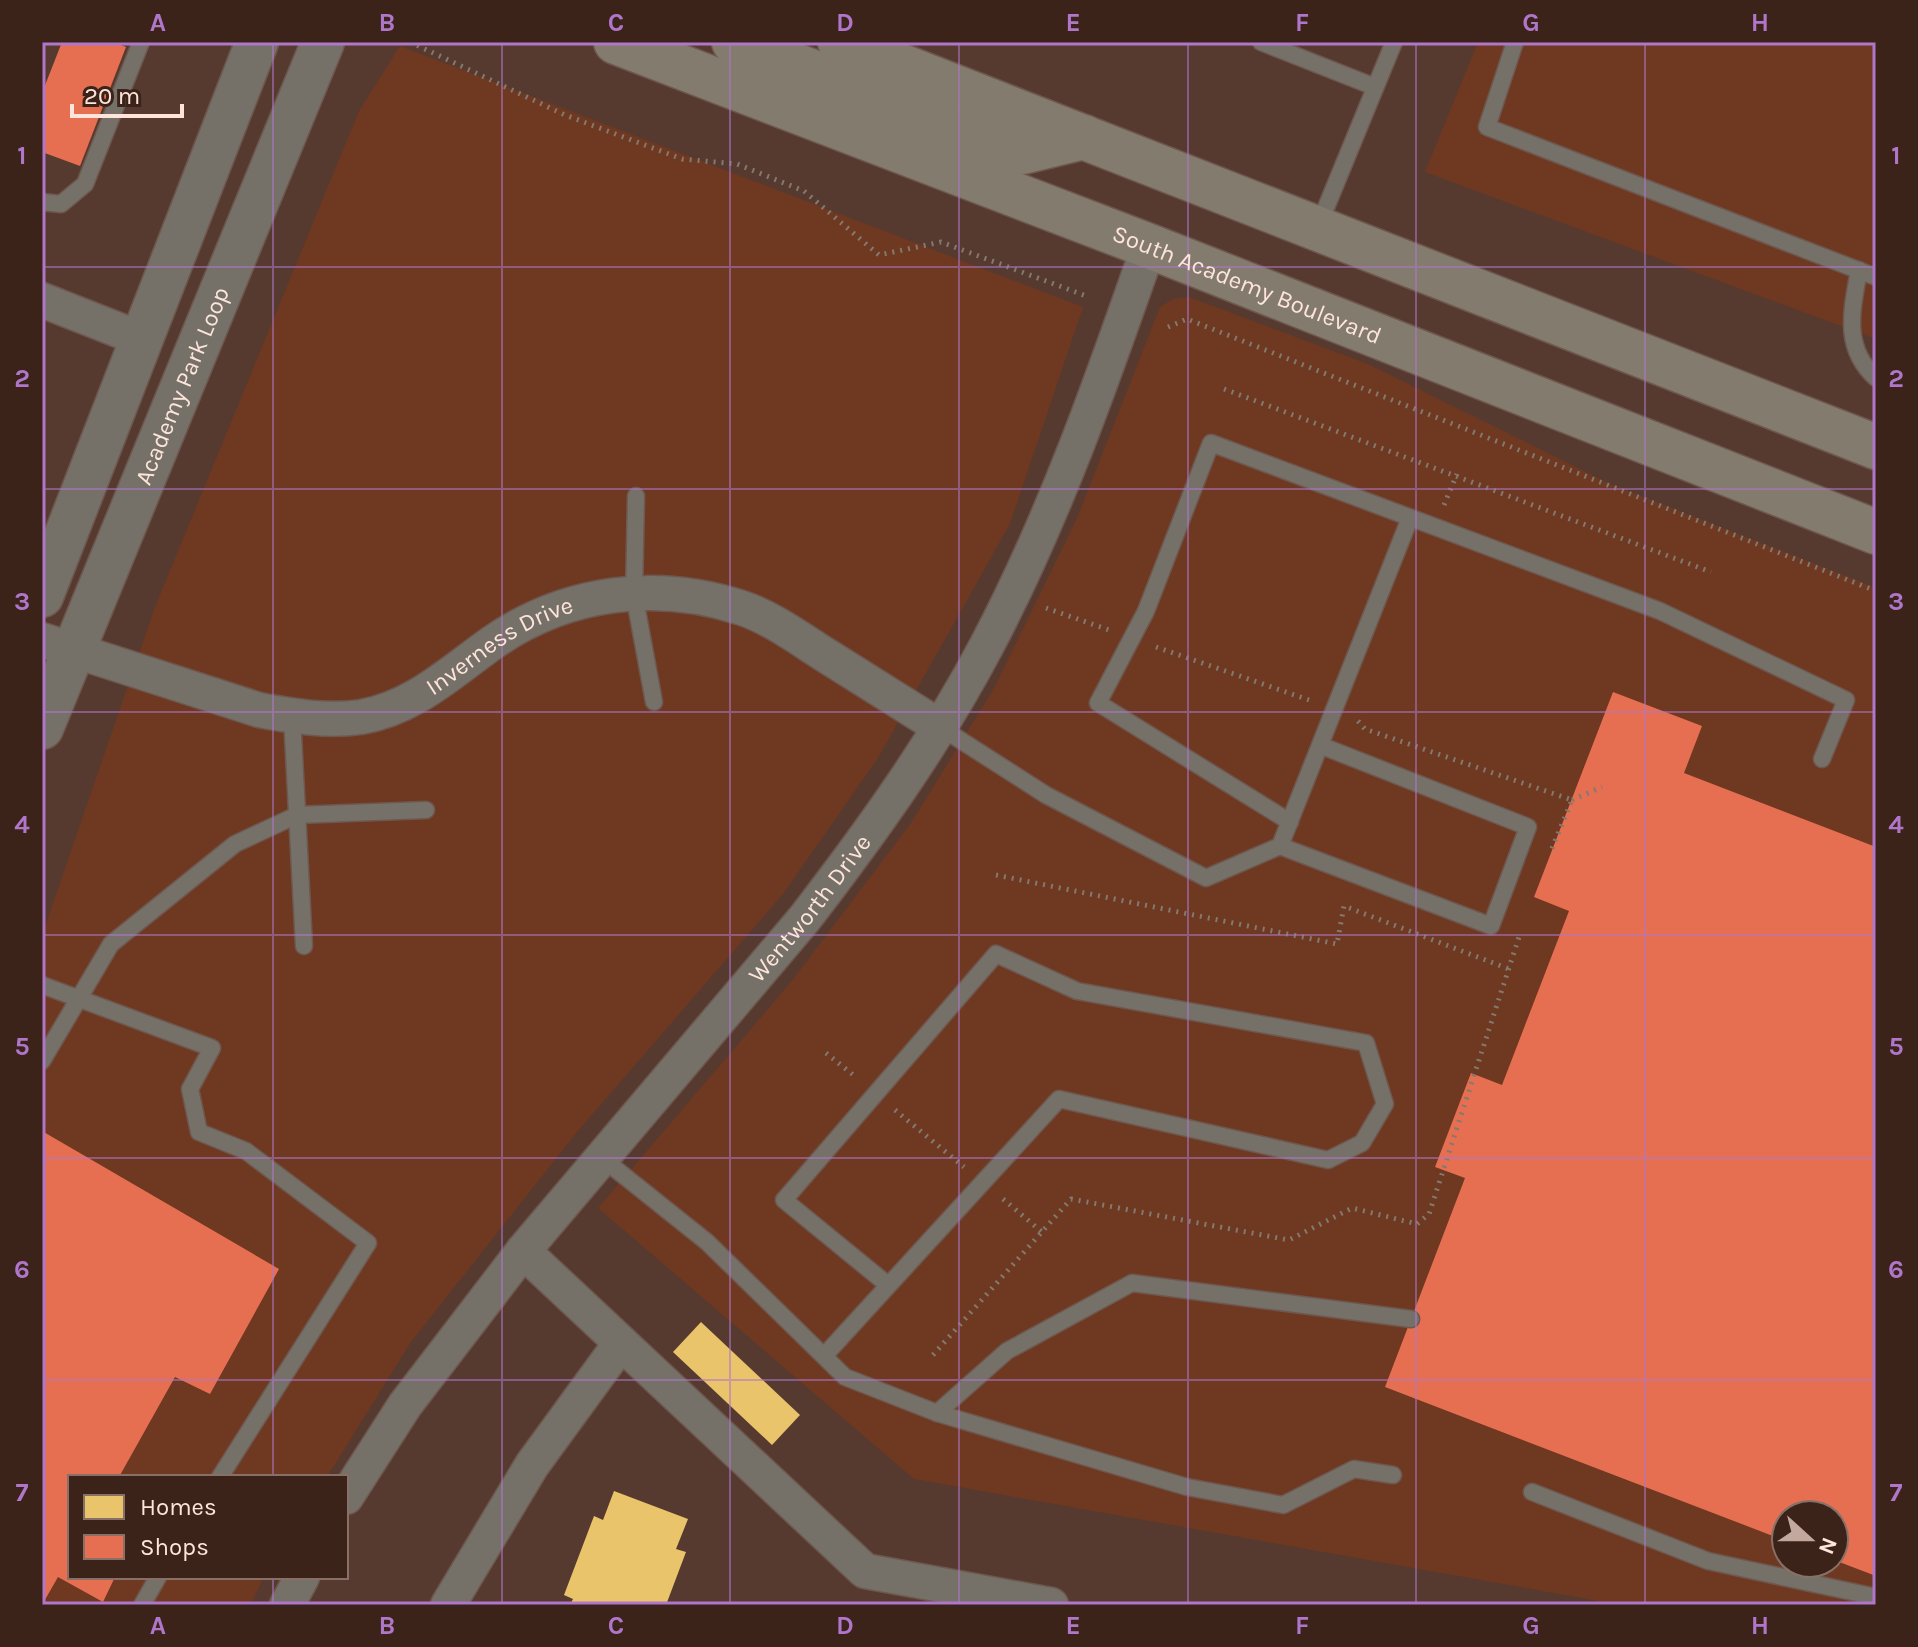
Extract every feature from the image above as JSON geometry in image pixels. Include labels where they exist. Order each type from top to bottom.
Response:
[{"type":"highway","name":"South Academy Boulevard","points":[[616,42],[1149,246],[1876,532]]},
{"type":"highway","points":[[734,42],[1023,152],[1084,137]]},
{"type":"highway","points":[[840,42],[1876,447]]},
{"type":"street","name":"Academy Park Loop","points":[[42,596],[257,42]]},
{"type":"street","name":"Academy Park Loop","points":[[42,728],[57,645],[323,42]]},
{"type":"street","name":"Wentworth Drive","points":[[348,1494],[405,1405],[523,1251],[805,918],[855,852],[940,727],[987,646],[1051,512],[1149,246]]},
{"type":"street","points":[[42,300],[141,339]]},
{"type":"street","name":"Inverness Drive","points":[[57,645],[259,710],[292,716],[362,717],[395,707],[430,690],[495,641],[558,607],[592,597],[669,592],[744,609],[788,631],[940,727]]},
{"type":"street","points":[[523,1251],[865,1571],[1051,1605]]},
{"type":"street","points":[[448,1605],[532,1465],[621,1343]]},
{"type":"street","points":[[287,1605],[301,1579]]},
{"type":"lane","points":[[42,202],[61,204],[85,184],[141,42]]},
{"type":"lane","points":[[1261,42],[1375,87]]},
{"type":"lane","points":[[1318,228],[1394,42]]},
{"type":"lane","points":[[1515,42],[1487,127],[1876,277]]},
{"type":"lane","points":[[1859,270],[1849,329],[1866,369],[1876,378]]},
{"type":"lane","points":[[1290,822],[1098,703],[1146,611],[1211,443],[1660,611],[1846,700],[1822,759]]},
{"type":"lane","points":[[636,496],[634,594],[654,702]]},
{"type":"lane","points":[[940,727],[1046,795],[1206,878],[1280,846],[1410,518]]},
{"type":"lane","points":[[292,716],[304,946]]},
{"type":"lane","points":[[1280,846],[1491,926],[1528,827],[1322,746]]},
{"type":"lane","points":[[42,1061],[111,944],[235,844],[297,815],[426,810]]},
{"type":"lane","points":[[824,1356],[1059,1099],[1328,1160],[1362,1143],[1385,1104],[1366,1043],[1077,991],[996,954],[784,1200],[888,1285]]},
{"type":"lane","points":[[42,985],[212,1048],[190,1089],[199,1132],[246,1151],[368,1243],[221,1475]]},
{"type":"lane","points":[[603,1159],[707,1242],[845,1377],[937,1413],[1187,1487],[1283,1505],[1354,1469],[1393,1475]]},
{"type":"lane","points":[[937,1413],[1007,1351],[1132,1283],[1411,1319]]},
{"type":"lane","points":[[1532,1492],[1708,1561],[1876,1597]]},
{"type":"lane","points":[[142,1605],[157,1579]]},
{"type":"path","points":[[410,42],[579,121],[682,159],[737,164],[804,191],[879,255],[941,242],[1089,297]]},
{"type":"path","points":[[1168,327],[1187,319],[1876,591]]},
{"type":"path","points":[[1224,389],[1711,572]]},
{"type":"path","points":[[1046,608],[1336,709],[1353,716],[1365,729],[1572,800],[1602,787]]},
{"type":"path","points":[[1544,868],[1572,800]]},
{"type":"path","points":[[996,875],[1337,944],[1344,906],[1509,969]]},
{"type":"path","points":[[933,1355],[1071,1199],[1289,1240],[1352,1208],[1417,1224],[1429,1214],[1524,920]]},
{"type":"path","points":[[826,1053],[1042,1232]]},
{"type":"shaded area","points":[[1478,42],[1876,42],[1876,339],[1425,172]]},
{"type":"shaded area","points":[[400,46],[1083,307],[1010,524],[878,758],[783,894],[577,1132],[411,1342],[328,1475],[68,1475],[68,1579],[263,1579],[250,1605],[42,1605],[42,935],[155,607],[359,111]]},
{"type":"shaded area","points":[[1189,297],[1368,364],[1608,483],[1876,588],[1876,1605],[1621,1605],[914,1479],[598,1208],[791,982],[911,823],[993,690],[1077,518],[1160,307],[1173,299]]},
{"type":"building: Homes","points":[[701,1322],[800,1415],[772,1445],[673,1352]]},
{"type":"building: Homes","points":[[614,1491],[688,1519],[676,1549],[686,1552],[666,1605],[570,1605],[573,1599],[564,1595],[594,1516],[603,1520]]},
{"type":"building: Shops","points":[[62,42],[114,42],[126,47],[80,166],[42,152],[42,93]]},
{"type":"building: Shops","points":[[1613,692],[1702,726],[1684,773],[1876,847],[1876,1576],[1850,1566],[1850,1499],[1770,1499],[1770,1535],[1385,1387],[1465,1178],[1435,1167],[1471,1073],[1502,1085],[1569,911],[1534,897]]},
{"type":"building: Shops","points":[[42,1131],[279,1269],[210,1394],[175,1377],[120,1475],[68,1475],[68,1579],[114,1579],[103,1602],[58,1577],[42,1605]]}]
